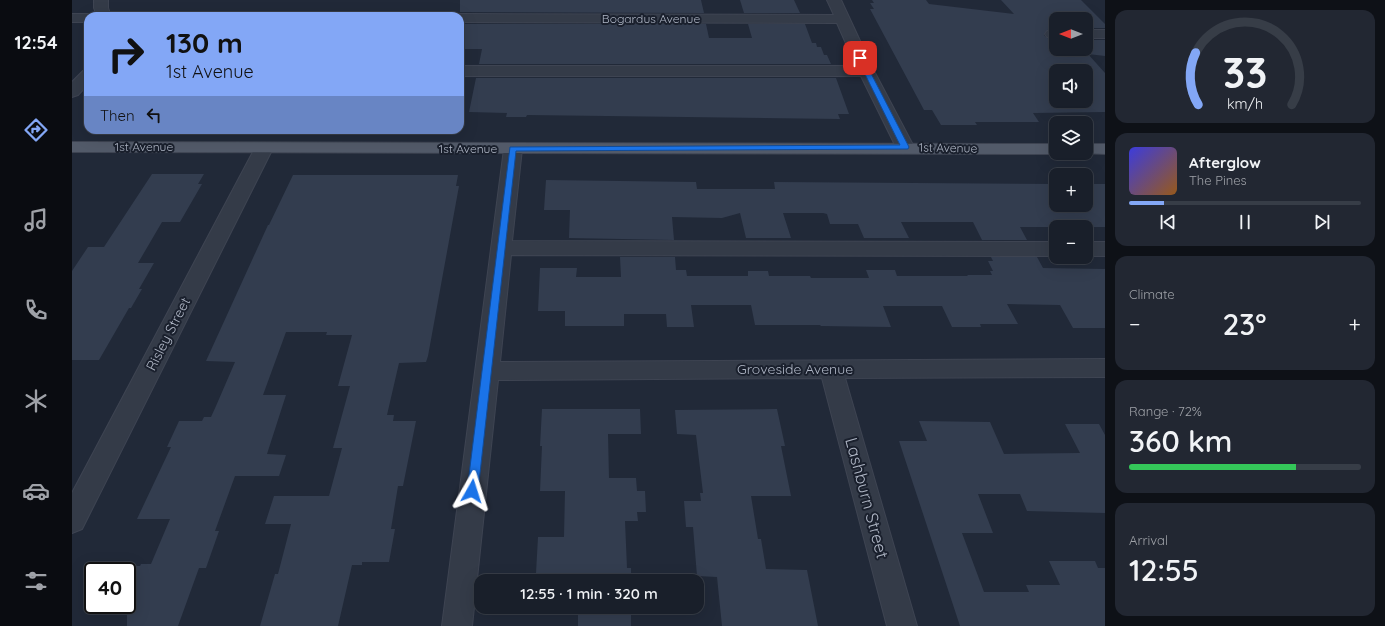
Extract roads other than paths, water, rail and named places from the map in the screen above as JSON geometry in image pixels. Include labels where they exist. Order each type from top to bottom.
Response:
[{"type":"main road","name":"1st Avenue","points":[[72,147],[513,149],[905,147],[1049,149]]},
{"type":"main road","points":[[1093,149],[1105,149]]},
{"type":"street","points":[[101,0],[102,12]]},
{"type":"street","points":[[834,0],[866,71],[905,147]]},
{"type":"street","points":[[72,18],[84,18]]},
{"type":"street","name":"Bogardus Avenue","points":[[464,18],[843,19]]},
{"type":"street","points":[[1093,34],[1105,34]]},
{"type":"street","points":[[72,71],[84,71]]},
{"type":"street","points":[[464,71],[866,71]]},
{"type":"street","points":[[72,92],[84,78]]},
{"type":"street","name":"Risley Street","points":[[72,520],[264,148]]},
{"type":"street","points":[[457,626],[513,149]]},
{"type":"street","points":[[502,248],[1049,249]]},
{"type":"street","points":[[1093,249],[1105,249]]},
{"type":"street","name":"Groveside Avenue","points":[[486,371],[1105,368]]},
{"type":"street","name":"Lashburn Street","points":[[831,369],[902,626]]}]
